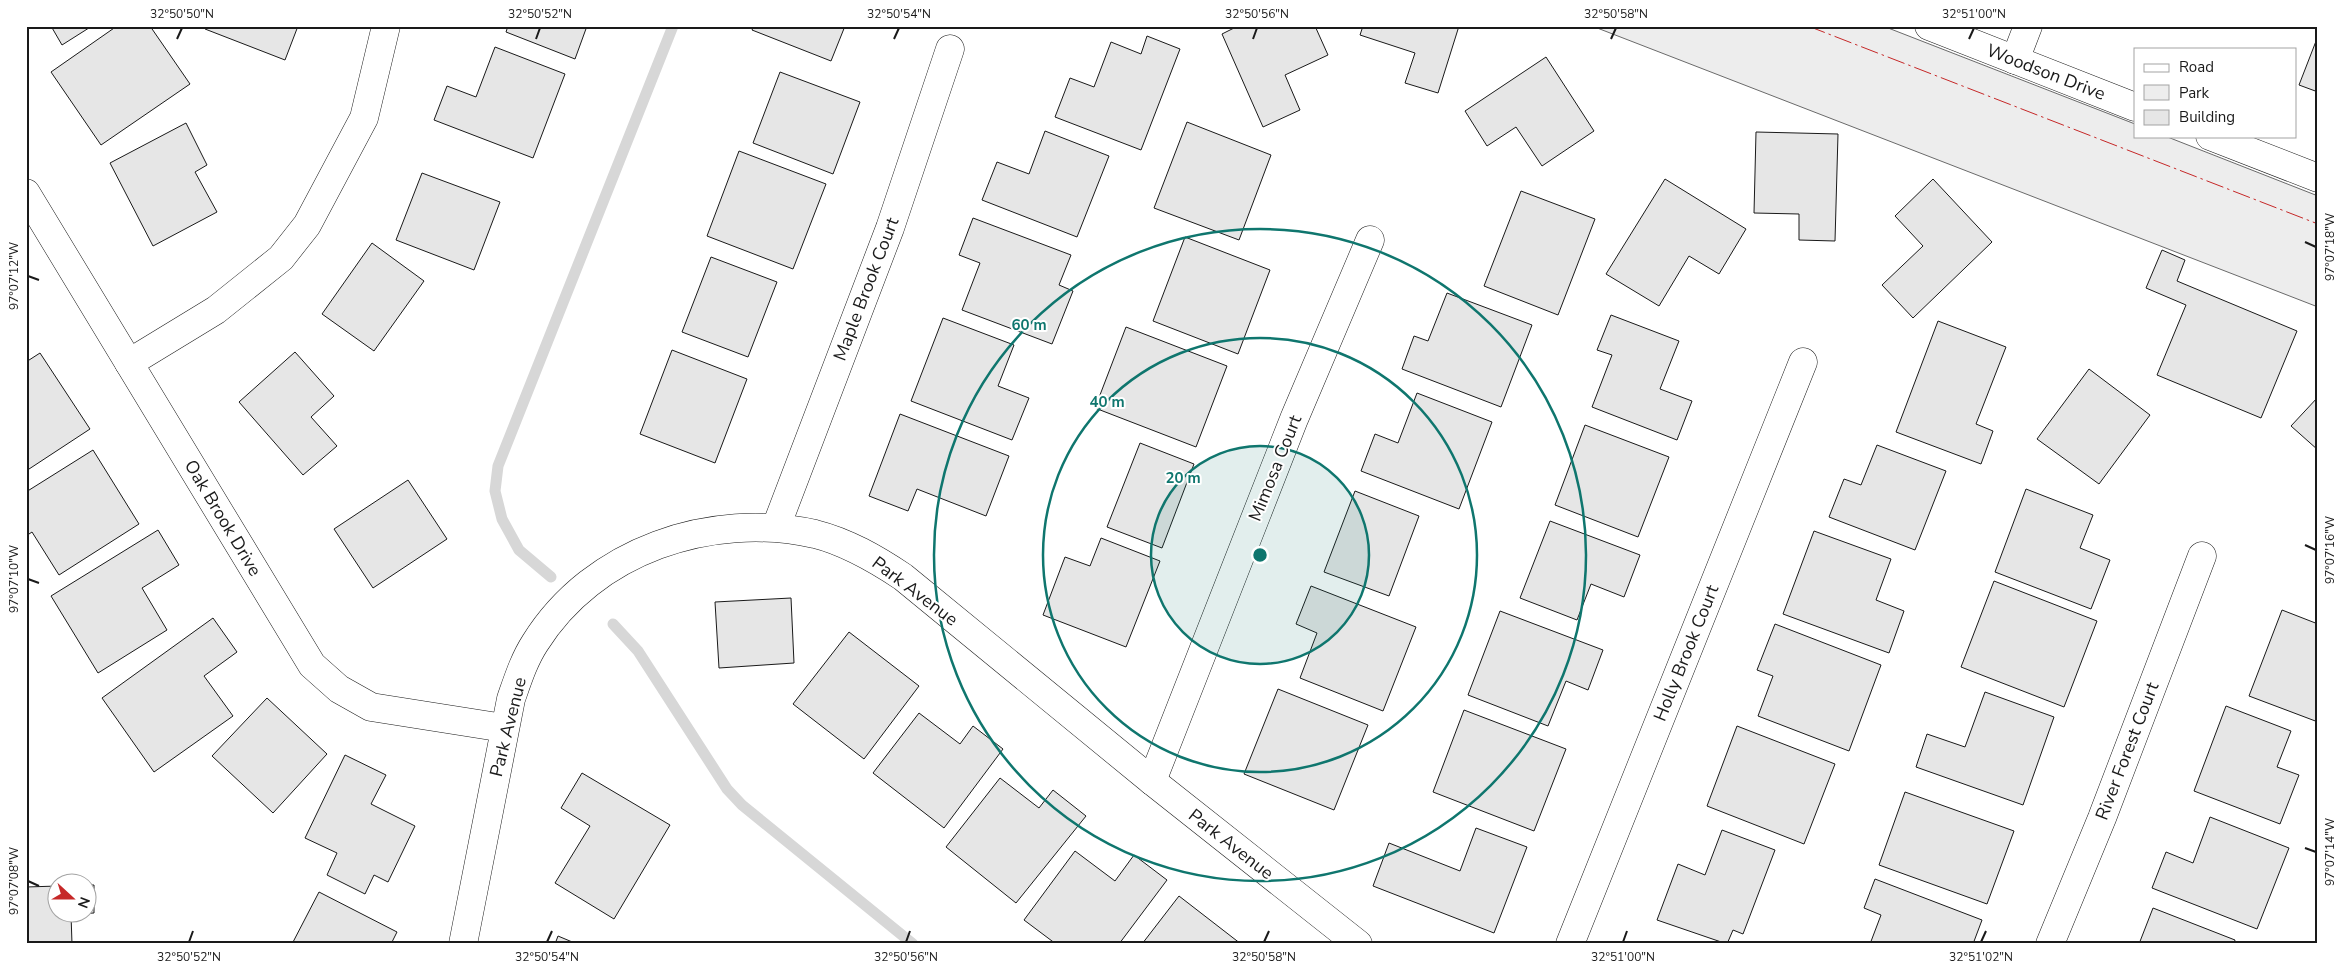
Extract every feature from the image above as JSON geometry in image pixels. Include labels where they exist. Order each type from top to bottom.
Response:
[{"type":"street","points":[[129,363],[216,310],[281,258],[307,225],[364,118],[386,26]]},
{"type":"street","name":"Woodson Drive","points":[[1930,26],[2134,107]]},
{"type":"street","points":[[2015,60],[2028,26]]},
{"type":"street","name":"Maple Brook Court","points":[[776,527],[890,228],[950,49]]},
{"type":"street","points":[[2215,138],[2318,178]]},
{"type":"street","name":"Oak Brook Drive","points":[[26,193],[312,665],[339,689],[371,707],[504,728]]},
{"type":"street","name":"Mimosa Court","points":[[1152,781],[1294,418],[1370,240]]},
{"type":"street","name":"Holly Brook Court","points":[[1570,944],[1802,362]]},
{"type":"street","name":"Park Avenue","points":[[463,944],[504,728],[521,670],[535,642],[557,614],[585,586],[652,546],[689,534],[728,528],[776,527],[816,535],[845,544],[876,559],[903,577],[1152,781],[1358,944]]},
{"type":"street","name":"River Forest Court","points":[[2050,944],[2102,818],[2202,556]]},
{"type":"green space","points":[[1592,26],[1883,26],[2134,124],[2134,138],[2170,138],[2318,196],[2318,307]]},
{"type":"building","points":[[51,26],[92,26],[62,45]]},
{"type":"building","points":[[117,26],[150,26],[190,84],[101,145],[51,72]]},
{"type":"building","points":[[207,26],[298,26],[285,60],[205,29]]},
{"type":"building","points":[[508,26],[587,26],[575,59],[506,32]]},
{"type":"building","points":[[754,26],[845,26],[831,61],[752,30]]},
{"type":"building","points":[[1238,26],[1315,26],[1328,55],[1285,75],[1300,110],[1263,127],[1222,34]]},
{"type":"building","points":[[1363,26],[1459,26],[1438,93],[1405,83],[1415,53],[1360,35]]},
{"type":"building","points":[[1147,36],[1180,49],[1141,150],[1055,117],[1070,78],[1094,87],[1111,42],[1141,54]]},
{"type":"building","points":[[2318,36],[2318,92],[2299,85]]},
{"type":"building","points":[[495,47],[565,74],[533,158],[434,120],[447,86],[476,97]]},
{"type":"building","points":[[1546,57],[1594,131],[1542,166],[1516,127],[1487,146],[1465,111]]},
{"type":"building","points":[[780,72],[860,102],[833,174],[753,143]]},
{"type":"building","points":[[1187,122],[1271,155],[1239,240],[1154,208]]},
{"type":"building","points":[[186,123],[207,165],[195,172],[217,212],[153,246],[110,163]]},
{"type":"building","points":[[1045,131],[1109,156],[1077,237],[982,200],[997,162],[1029,174]]},
{"type":"building","points":[[1756,132],[1838,134],[1835,241],[1799,240],[1799,214],[1754,213]]},
{"type":"building","points":[[739,151],[826,184],[793,269],[707,236]]},
{"type":"building","points":[[422,173],[500,202],[474,270],[396,240]]},
{"type":"building","points":[[1665,179],[1746,229],[1719,274],[1689,256],[1659,306],[1606,274]]},
{"type":"building","points":[[1933,179],[1992,242],[1913,318],[1882,285],[1923,246],[1895,216]]},
{"type":"building","points":[[1521,191],[1595,219],[1558,315],[1484,286]]},
{"type":"building","points":[[973,218],[1071,255],[1059,285],[1073,291],[1052,344],[962,310],[980,263],[959,255]]},
{"type":"building","points":[[1185,237],[1270,270],[1238,354],[1153,321]]},
{"type":"building","points":[[372,243],[424,281],[374,351],[322,314]]},
{"type":"building","points":[[2162,250],[2185,260],[2177,281],[2297,331],[2261,418],[2157,375],[2186,305],[2146,288]]},
{"type":"building","points":[[711,257],[777,282],[748,357],[682,332]]},
{"type":"building","points":[[1447,293],[1532,325],[1501,407],[1402,369],[1414,336],[1428,341]]},
{"type":"building","points":[[1611,315],[1679,341],[1660,389],[1692,401],[1677,440],[1592,407],[1612,355],[1597,350]]},
{"type":"building","points":[[943,318],[1014,345],[998,386],[1029,398],[1012,440],[911,401]]},
{"type":"building","points":[[1938,321],[2006,347],[1976,424],[1993,431],[1981,464],[1896,432]]},
{"type":"building","points":[[1126,327],[1227,366],[1196,447],[1095,408]]},
{"type":"building","points":[[672,350],[747,379],[715,463],[640,434]]},
{"type":"building","points":[[295,352],[334,396],[311,417],[337,446],[303,475],[239,402]]},
{"type":"building","points":[[40,353],[90,429],[26,471],[26,362]]},
{"type":"building","points":[[2089,369],[2150,415],[2099,484],[2037,439]]},
{"type":"building","points":[[1417,393],[1492,422],[1459,509],[1361,471],[1375,434],[1398,443]]},
{"type":"building","points":[[2318,397],[2318,450],[2291,426]]},
{"type":"building","points":[[900,414],[1009,456],[986,516],[917,489],[908,511],[869,496]]},
{"type":"building","points":[[1585,425],[1669,457],[1638,537],[1555,505]]},
{"type":"building","points":[[1140,443],[1194,464],[1162,548],[1107,527]]},
{"type":"building","points":[[1877,445],[1946,471],[1915,550],[1829,517],[1844,479],[1861,485]]},
{"type":"building","points":[[93,450],[139,524],[59,575],[32,532],[26,536],[26,492]]},
{"type":"building","points":[[408,480],[447,539],[373,588],[334,529]]},
{"type":"building","points":[[2026,489],[2093,515],[2080,548],[2110,560],[2091,609],[1995,572]]},
{"type":"building","points":[[1355,491],[1419,516],[1389,596],[1324,572]]},
{"type":"building","points":[[1550,521],[1640,555],[1624,597],[1591,584],[1577,620],[1520,598]]},
{"type":"building","points":[[158,530],[179,565],[142,588],[167,630],[98,673],[51,596]]},
{"type":"building","points":[[1814,531],[1891,559],[1876,600],[1904,611],[1889,653],[1783,614]]},
{"type":"building","points":[[1101,538],[1160,561],[1126,647],[1043,615],[1065,557],[1090,566]]},
{"type":"building","points":[[1994,581],[2097,621],[2064,707],[1961,667]]},
{"type":"building","points":[[1311,586],[1416,627],[1383,711],[1300,678],[1317,633],[1296,624]]},
{"type":"building","points":[[791,598],[794,663],[719,668],[715,602]]},
{"type":"building","points":[[2282,610],[2318,624],[2318,722],[2249,696]]},
{"type":"building","points":[[1500,611],[1603,650],[1588,690],[1566,681],[1548,726],[1468,695]]},
{"type":"building","points":[[213,618],[237,652],[204,676],[233,716],[154,772],[102,698]]},
{"type":"building","points":[[1775,624],[1881,665],[1849,751],[1758,716],[1773,676],[1757,670]]},
{"type":"building","points":[[849,632],[919,686],[864,759],[793,704]]},
{"type":"building","points":[[1278,689],[1368,725],[1334,810],[1244,774]]},
{"type":"building","points":[[1985,692],[2054,717],[2023,805],[1916,767],[1927,734],[1965,747]]},
{"type":"building","points":[[267,698],[327,754],[273,813],[212,756]]},
{"type":"building","points":[[2226,706],[2291,731],[2277,767],[2299,775],[2280,824],[2194,791]]},
{"type":"building","points":[[1464,710],[1566,749],[1534,831],[1433,792]]},
{"type":"building","points":[[919,713],[960,744],[973,726],[1003,749],[944,828],[873,773]]},
{"type":"building","points":[[1737,726],[1835,764],[1804,844],[1707,806]]},
{"type":"building","points":[[345,755],[386,775],[371,804],[415,826],[388,882],[374,875],[365,894],[327,875],[337,853],[305,838]]},
{"type":"building","points":[[582,773],[670,825],[614,919],[555,883],[590,826],[561,808]]},
{"type":"building","points":[[1000,778],[1039,808],[1053,790],[1086,816],[1016,903],[946,847]]},
{"type":"building","points":[[1905,792],[2014,831],[1987,904],[1879,865]]},
{"type":"building","points":[[2210,817],[2289,848],[2257,929],[2152,888],[2166,852],[2193,863]]},
{"type":"building","points":[[1476,828],[1527,847],[1494,933],[1373,886],[1389,843],[1460,871]]},
{"type":"building","points":[[1722,830],[1775,850],[1743,934],[1733,930],[1727,944],[1657,920],[1678,864],[1705,875]]},
{"type":"building","points":[[1075,851],[1115,881],[1134,855],[1167,880],[1119,944],[1056,944],[1024,920]]},
{"type":"building","points":[[1875,879],[1982,920],[1973,944],[1870,944],[1881,915],[1864,908]]},
{"type":"building","points":[[48,886],[48,922],[71,922],[72,944],[26,944],[26,887]]},
{"type":"building","points":[[319,892],[397,932],[391,944],[292,944]]},
{"type":"building","points":[[1179,896],[1241,944],[1142,944]]},
{"type":"building","points":[[2153,908],[2235,940],[2234,944],[2139,944]]},
{"type":"building","points":[[558,936],[577,944],[555,944]]},
{"type":"waterway","points":[[551,577],[519,550],[502,519],[495,491],[498,466],[673,26]]},
{"type":"waterway","points":[[613,624],[638,651],[727,789],[742,805],[913,944]]},
{"type":"power","points":[[1808,26],[2318,224]]}]
